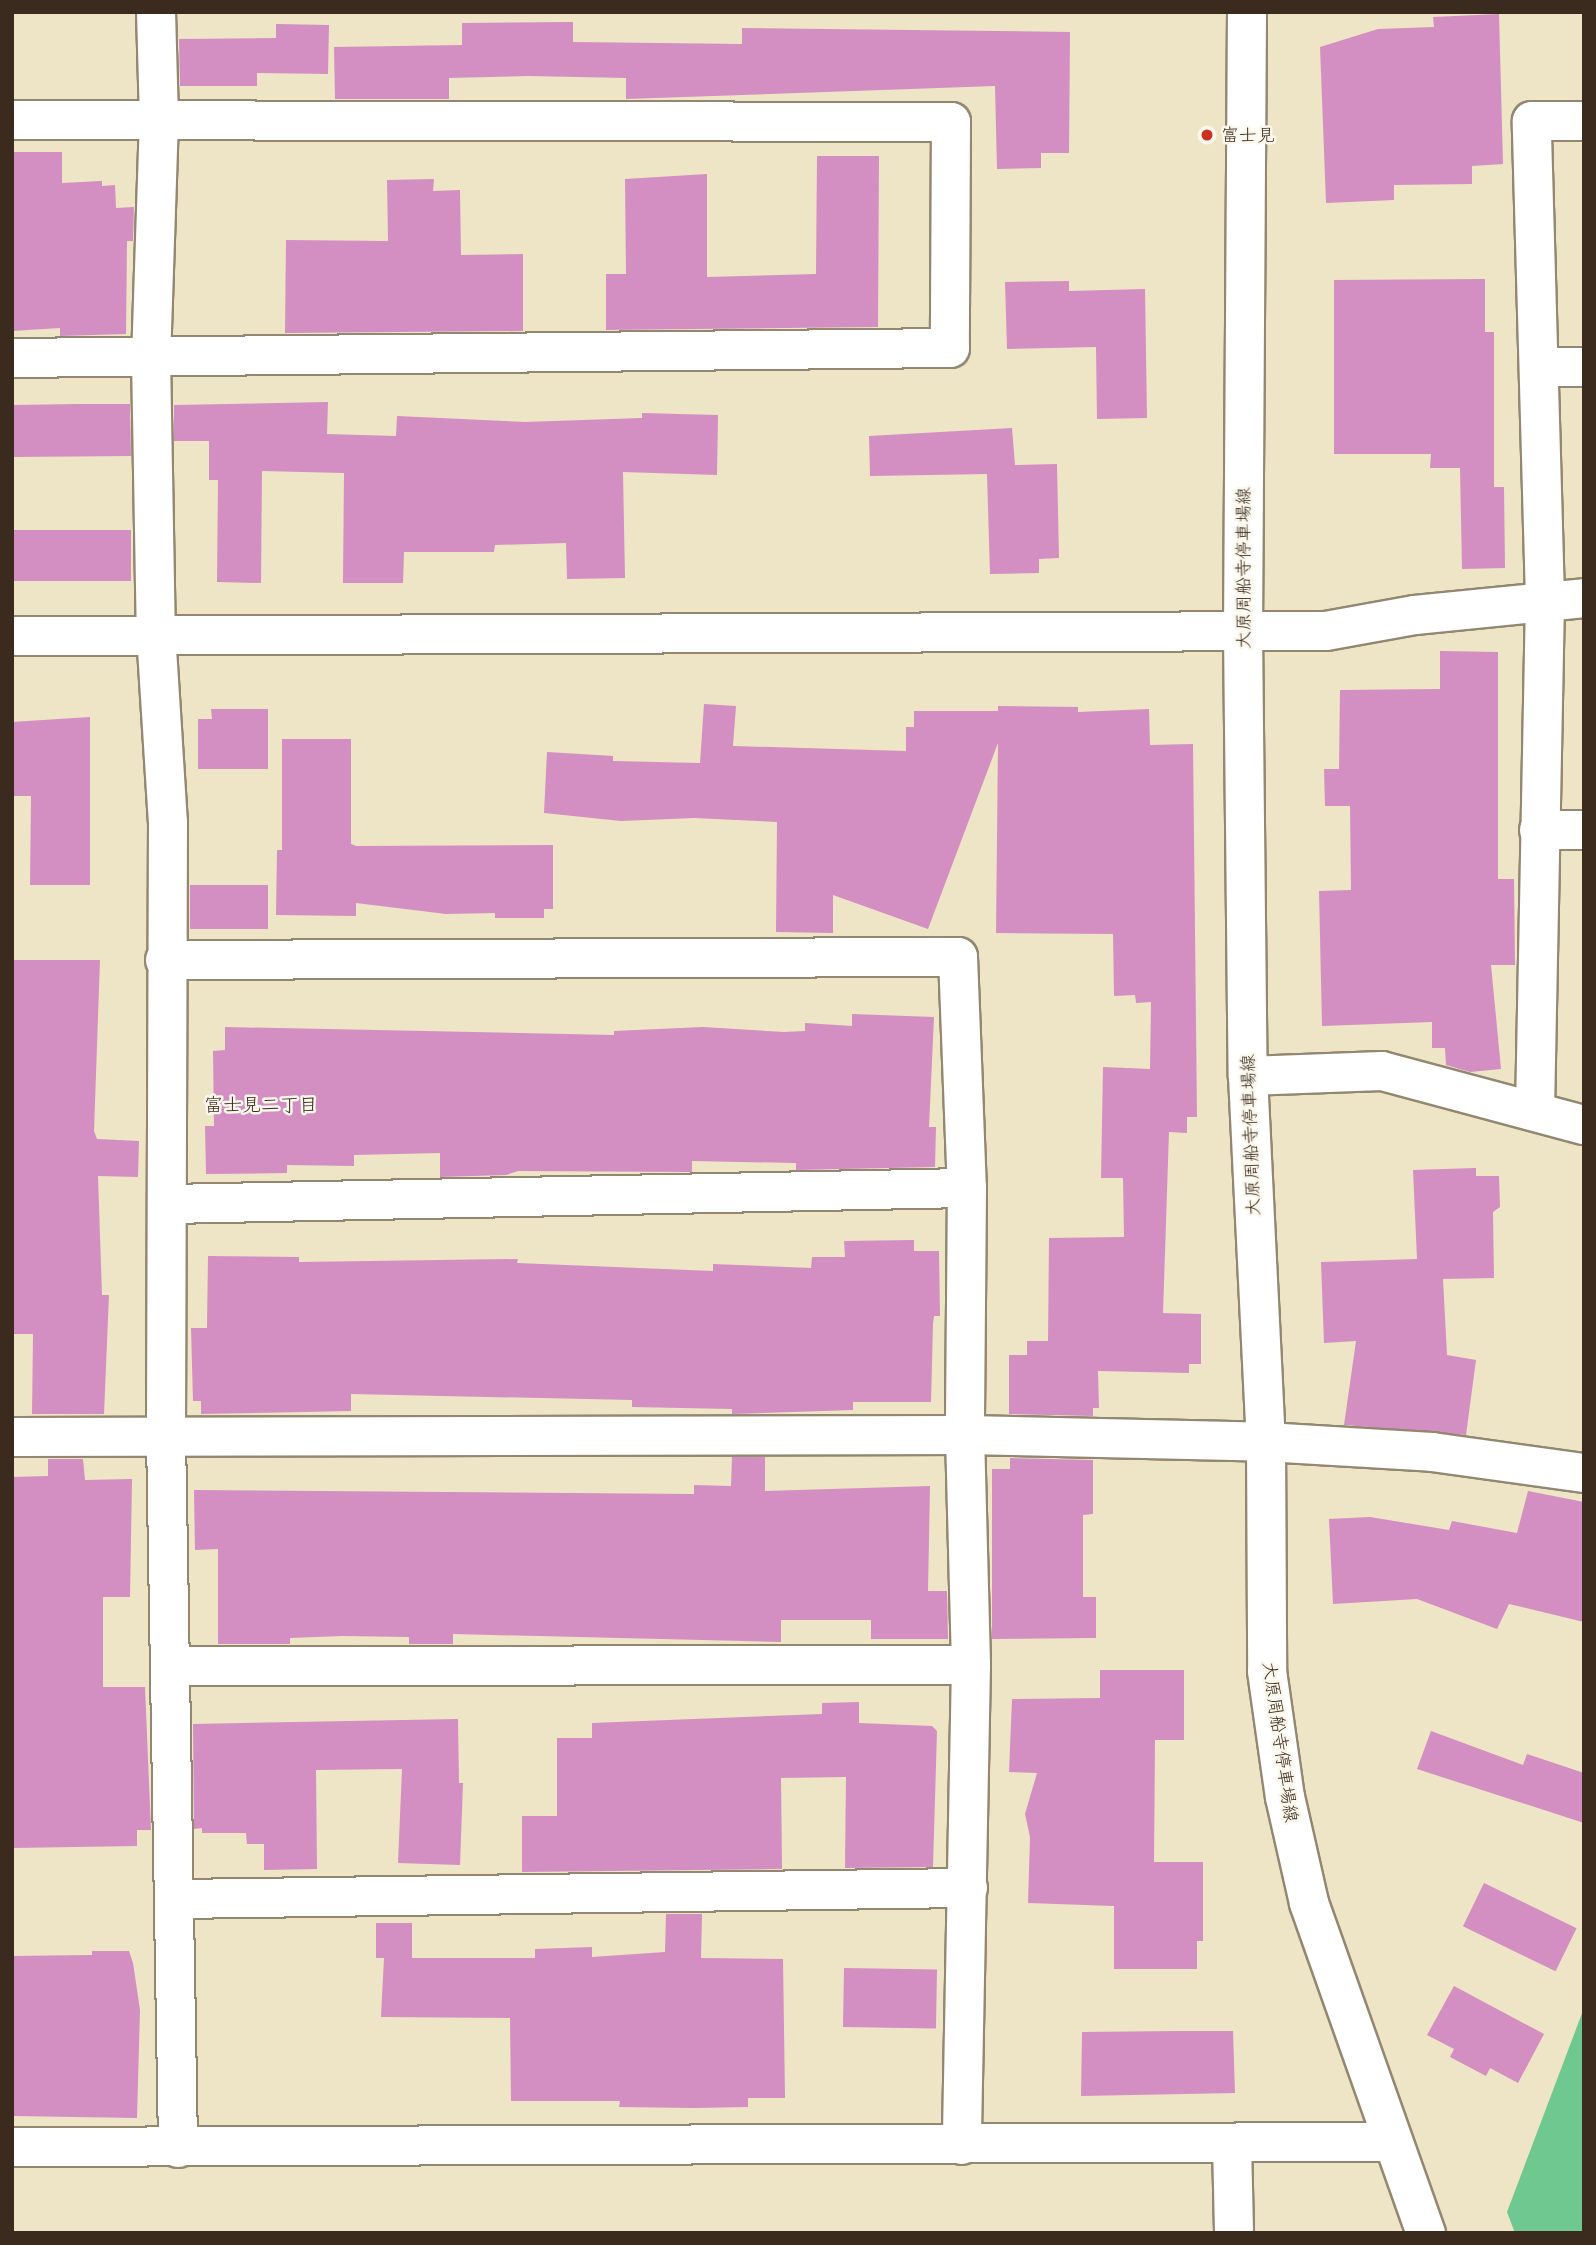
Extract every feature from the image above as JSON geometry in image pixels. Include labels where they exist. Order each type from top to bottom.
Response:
[{"type":"street","points":[[156,12],[159,119],[151,357],[156,634],[168,822],[165,960],[169,1205],[166,1436],[177,1899],[177,2148]]},
{"type":"street","name":"大原周船寺停車場線","points":[[1247,12],[1244,632],[1248,1076],[1266,1442],[1267,1671],[1285,1797],[1309,1903],[1426,2233]]},
{"type":"street","points":[[12,120],[951,122],[950,348],[12,358]]},
{"type":"street","points":[[1535,1111],[1545,599],[1532,121],[1584,121]]},
{"type":"street","points":[[1539,367],[1584,366]]},
{"type":"street","points":[[12,636],[1326,631],[1545,599],[1584,598]]},
{"type":"street","points":[[1539,830],[1584,830]]},
{"type":"street","points":[[165,960],[958,957],[967,1188],[965,1435],[971,1665],[962,2145]]},
{"type":"street","points":[[1248,1076],[1382,1071],[1584,1125]]},
{"type":"street","points":[[169,1205],[967,1188]]},
{"type":"street","points":[[12,1437],[965,1435],[1266,1442],[1432,1452],[1584,1473]]},
{"type":"street","points":[[171,1667],[971,1665]]},
{"type":"street","points":[[177,1899],[968,1888]]},
{"type":"street","points":[[12,2147],[1393,2142]]},
{"type":"street","points":[[1232,2143],[1234,2233]]},
{"type":"green space","points":[[1584,2008],[1584,2233],[1515,2233],[1507,2212]]},
{"type":"building","points":[[1499,14],[1503,164],[1472,166],[1472,184],[1394,185],[1394,200],[1326,203],[1320,47],[1378,29],[1434,27],[1433,17]]},
{"type":"building","points":[[573,22],[573,42],[742,44],[742,28],[1070,32],[1069,153],[1041,153],[1041,168],[997,169],[995,86],[626,99],[626,78],[529,76],[449,78],[449,99],[335,99],[334,47],[462,45],[462,23]]},
{"type":"building","points":[[276,24],[329,25],[328,74],[257,73],[257,86],[180,86],[179,39],[276,38]]},
{"type":"building","points":[[12,152],[62,152],[62,183],[102,181],[102,186],[115,185],[116,208],[134,207],[133,241],[127,241],[126,334],[60,336],[60,328],[12,331]]},
{"type":"building","points":[[817,156],[879,156],[878,327],[606,330],[606,274],[626,274],[625,179],[707,174],[707,277],[816,274]]},
{"type":"building","points":[[434,179],[433,191],[460,190],[461,255],[523,254],[523,331],[285,333],[286,240],[388,241],[387,180]]},
{"type":"building","points":[[1485,279],[1485,332],[1494,332],[1494,487],[1504,487],[1505,568],[1462,569],[1460,468],[1430,468],[1431,454],[1334,454],[1334,280]]},
{"type":"building","points":[[1069,281],[1069,291],[1145,289],[1147,418],[1097,419],[1096,347],[1007,349],[1005,282]]},
{"type":"building","points":[[328,402],[327,434],[396,436],[397,416],[525,422],[642,418],[642,413],[718,415],[717,475],[623,472],[625,578],[567,579],[566,543],[495,545],[494,552],[404,552],[403,583],[343,583],[344,473],[262,471],[261,583],[217,582],[218,480],[209,480],[209,441],[174,441],[174,405]]},
{"type":"building","points":[[130,404],[131,456],[12,457],[12,405]]},
{"type":"building","points":[[1012,428],[1015,465],[1057,464],[1059,558],[1039,559],[1039,573],[990,574],[987,474],[870,476],[869,436]]},
{"type":"building","points":[[12,530],[131,530],[131,581],[12,581]]},
{"type":"building","points":[[1440,651],[1498,652],[1498,879],[1514,879],[1515,965],[1491,965],[1501,1069],[1470,1072],[1446,1065],[1445,1048],[1432,1048],[1432,1022],[1322,1026],[1319,891],[1351,890],[1350,806],[1325,806],[1324,769],[1339,769],[1340,690],[1440,689]]},
{"type":"building","points":[[704,704],[736,706],[733,746],[906,751],[906,727],[914,727],[914,711],[998,711],[998,706],[1078,707],[1078,712],[1149,709],[1150,745],[1193,744],[1197,1117],[1187,1117],[1187,1133],[1169,1132],[1163,1313],[1201,1314],[1201,1364],[1189,1364],[1189,1373],[1098,1371],[1099,1408],[1093,1408],[1093,1416],[1009,1414],[1009,1355],[1027,1355],[1027,1341],[1048,1341],[1049,1238],[1124,1237],[1123,1178],[1101,1178],[1103,1067],[1150,1069],[1151,1002],[1136,1003],[1135,995],[1114,996],[1113,934],[996,933],[998,743],[928,929],[833,895],[833,933],[776,932],[777,822],[694,818],[621,821],[544,813],[547,752],[613,756],[613,761],[700,763]]},
{"type":"building","points":[[211,709],[268,709],[268,769],[198,769],[198,719],[212,719]]},
{"type":"building","points":[[90,717],[90,885],[30,885],[31,796],[12,796],[12,722]]},
{"type":"building","points":[[282,739],[351,739],[351,844],[356,846],[553,845],[553,909],[544,909],[544,918],[495,918],[495,913],[446,914],[356,903],[356,916],[276,915],[277,850],[282,850]]},
{"type":"building","points":[[190,885],[268,885],[268,929],[190,929]]},
{"type":"building","points":[[12,960],[100,960],[94,1131],[97,1139],[139,1141],[138,1177],[98,1176],[102,1295],[109,1295],[104,1414],[32,1414],[33,1334],[12,1334]]},
{"type":"building","points":[[852,1014],[934,1017],[929,1127],[936,1127],[935,1167],[796,1170],[796,1163],[692,1161],[692,1172],[518,1171],[506,1175],[440,1177],[440,1153],[354,1155],[354,1166],[287,1165],[287,1173],[206,1174],[205,1126],[214,1126],[213,1051],[225,1050],[225,1027],[614,1035],[614,1031],[703,1027],[784,1032],[805,1031],[805,1023],[852,1026]]},
{"type":"building","points":[[1476,1168],[1476,1176],[1499,1176],[1500,1207],[1493,1212],[1494,1278],[1443,1279],[1447,1355],[1476,1360],[1466,1435],[1344,1425],[1356,1341],[1324,1343],[1321,1262],[1417,1259],[1413,1170]]},
{"type":"building","points":[[914,1240],[914,1251],[939,1251],[940,1316],[934,1316],[933,1324],[931,1402],[853,1402],[853,1410],[732,1414],[732,1409],[632,1407],[632,1400],[351,1394],[351,1411],[201,1414],[201,1401],[193,1401],[191,1328],[207,1328],[208,1256],[299,1257],[299,1262],[518,1259],[517,1263],[713,1271],[713,1264],[811,1268],[812,1257],[845,1257],[844,1241]]},
{"type":"building","points":[[732,1457],[765,1457],[765,1491],[930,1486],[928,1591],[947,1591],[948,1639],[871,1639],[871,1620],[781,1620],[781,1642],[453,1634],[453,1644],[409,1644],[409,1637],[342,1636],[290,1638],[290,1644],[218,1644],[218,1549],[195,1550],[194,1490],[694,1494],[694,1485],[731,1486]]},
{"type":"building","points":[[1010,1458],[1093,1460],[1093,1514],[1083,1515],[1083,1597],[1096,1597],[1096,1638],[992,1639],[992,1469],[1010,1469]]},
{"type":"building","points":[[48,1459],[83,1459],[85,1480],[132,1479],[130,1597],[103,1597],[103,1687],[145,1687],[151,1830],[137,1830],[137,1846],[12,1848],[12,1477],[48,1476]]},
{"type":"building","points":[[1528,1491],[1584,1502],[1584,1622],[1509,1604],[1497,1629],[1417,1599],[1333,1604],[1329,1519],[1370,1517],[1449,1530],[1452,1521],[1517,1533]]},
{"type":"building","points":[[1100,1670],[1184,1670],[1184,1740],[1155,1740],[1154,1862],[1203,1862],[1203,1941],[1197,1941],[1197,1969],[1114,1969],[1114,1906],[1028,1903],[1030,1837],[1025,1814],[1037,1773],[1009,1772],[1012,1699],[1100,1698]]},
{"type":"building","points":[[859,1702],[859,1723],[932,1726],[937,1731],[933,1867],[845,1868],[846,1777],[781,1778],[782,1869],[522,1872],[522,1816],[557,1816],[557,1738],[592,1738],[592,1723],[822,1714],[822,1703]]},
{"type":"building","points":[[458,1719],[459,1783],[463,1783],[460,1865],[398,1863],[402,1769],[316,1770],[317,1869],[264,1870],[264,1844],[247,1844],[246,1833],[202,1833],[202,1828],[194,1829],[193,1724]]},
{"type":"building","points":[[1431,1731],[1523,1765],[1527,1754],[1584,1773],[1584,1823],[1417,1769]]},
{"type":"building","points":[[1484,1883],[1577,1928],[1556,1971],[1463,1926]]},
{"type":"building","points":[[666,1914],[702,1914],[701,1958],[783,1959],[785,2098],[748,2098],[748,2107],[695,2108],[619,2107],[620,2101],[511,2101],[510,2018],[381,2017],[384,1958],[376,1958],[376,1923],[412,1923],[412,1958],[535,1958],[535,1949],[592,1947],[592,1957],[665,1952]]},
{"type":"building","points":[[92,1951],[129,1951],[133,1963],[140,2010],[137,2118],[12,2116],[12,1956],[92,1955]]},
{"type":"building","points":[[844,1968],[937,1970],[936,2029],[843,2027]]},
{"type":"building","points":[[1454,1986],[1544,2034],[1518,2083],[1490,2068],[1486,2076],[1450,2057],[1454,2049],[1427,2035]]},
{"type":"building","points":[[1233,2031],[1235,2093],[1081,2096],[1082,2032]]},
{"type":"place","name":"富士見","points":[[1207,135]]},
{"type":"district","name":"富士見二丁目","points":[[261,1105]]}]
